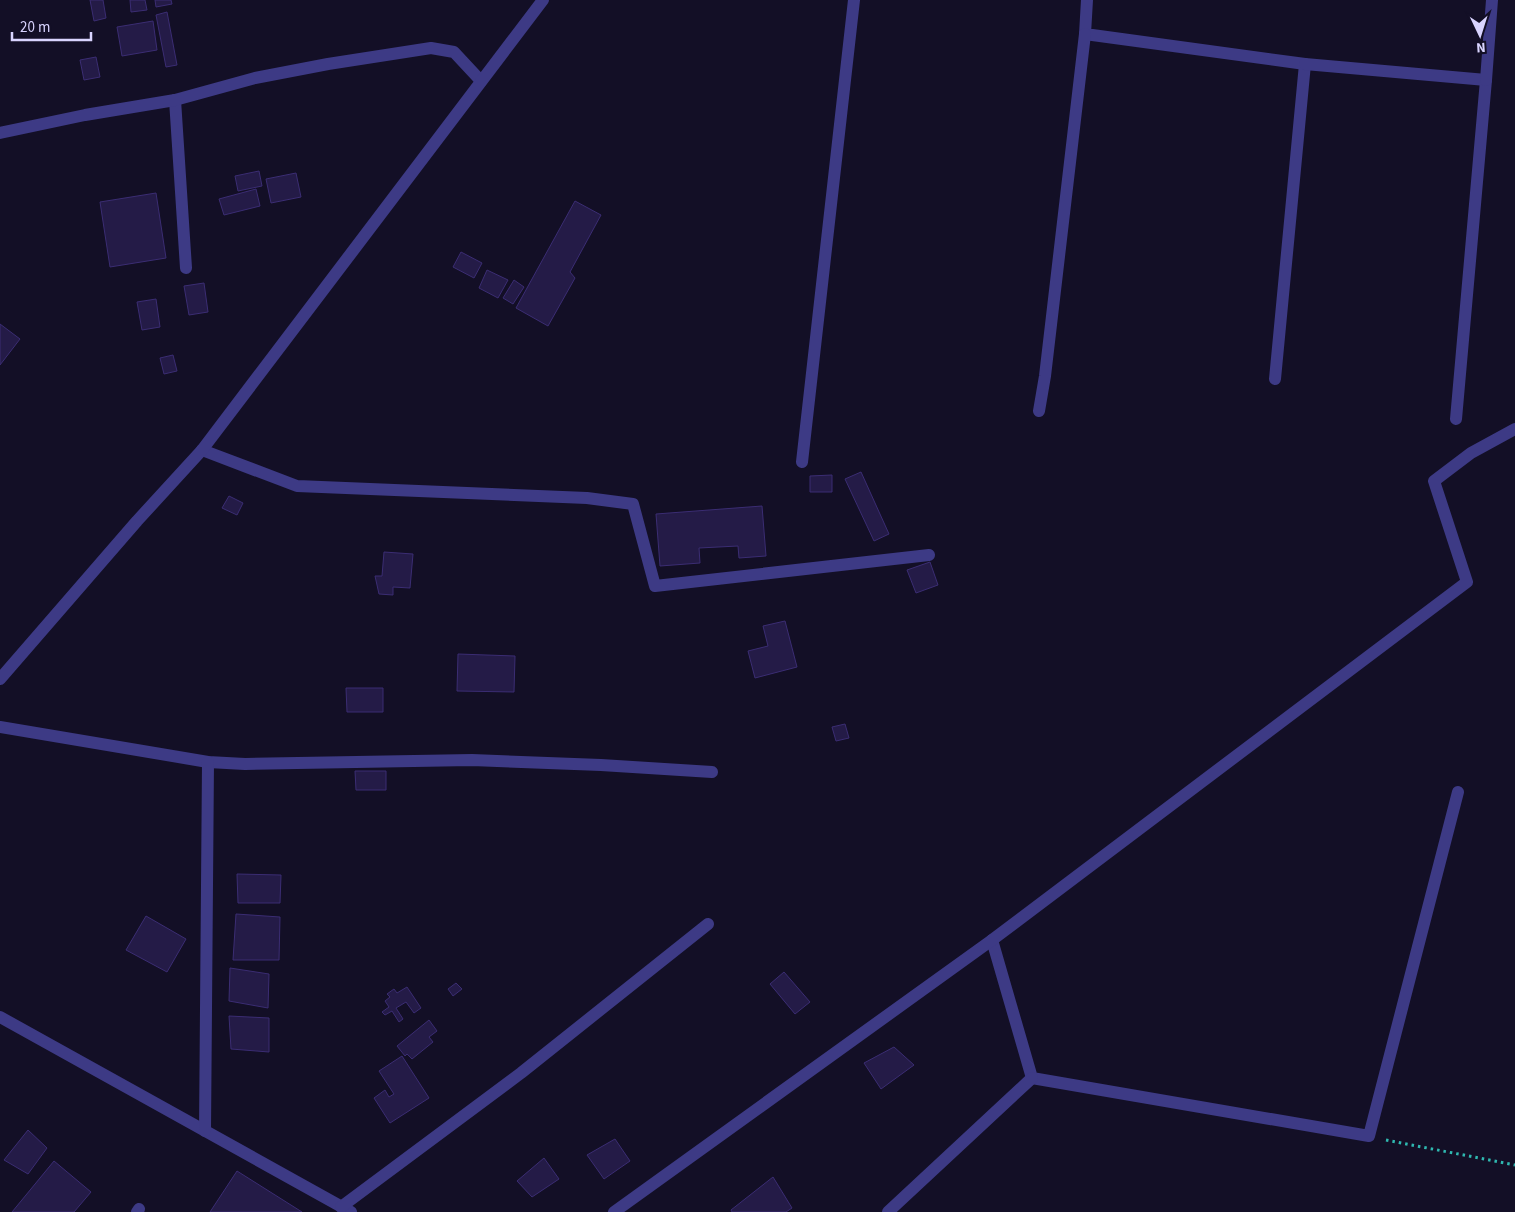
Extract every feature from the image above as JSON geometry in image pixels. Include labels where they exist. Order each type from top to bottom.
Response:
[{"type":"street","points":[[0,679],[137,521],[202,450],[542,0]]},
{"type":"street","points":[[802,462],[854,0]]},
{"type":"street","points":[[1039,411],[1045,376],[1085,34],[1087,0]]},
{"type":"street","points":[[1456,419],[1492,0]]},
{"type":"street","points":[[1085,34],[1305,64],[1486,80]]},
{"type":"street","points":[[0,133],[84,115],[175,100],[255,78],[328,64],[431,48],[454,52],[481,80]]},
{"type":"street","points":[[1275,379],[1305,64]]},
{"type":"street","points":[[175,100],[186,268]]},
{"type":"street","points":[[614,1212],[992,940],[1467,582],[1434,481],[1471,453],[1515,429]]},
{"type":"street","points":[[202,450],[297,486],[587,498],[633,504],[655,586],[929,555]]},
{"type":"street","points":[[0,727],[208,762],[244,764],[472,760],[712,772]]},
{"type":"street","points":[[205,1131],[208,762]]},
{"type":"street","points":[[1032,1078],[1369,1136],[1458,792]]},
{"type":"street","points":[[0,1017],[346,1209],[708,924]]},
{"type":"street","points":[[992,940],[1032,1078]]},
{"type":"street","points":[[888,1212],[1032,1078]]},
{"type":"path","points":[[1369,1136],[1515,1165]]},
{"type":"building","points":[[90,0],[103,0],[106,18],[94,21]]},
{"type":"building","points":[[130,0],[145,0],[147,10],[131,12]]},
{"type":"building","points":[[155,0],[171,0],[172,4],[156,7]]},
{"type":"building","points":[[167,12],[177,65],[166,67],[156,15]]},
{"type":"building","points":[[153,21],[157,50],[122,56],[117,27]]},
{"type":"building","points":[[96,57],[100,77],[84,80],[80,60]]},
{"type":"building","points":[[259,171],[262,186],[238,191],[235,176]]},
{"type":"building","points":[[296,173],[301,197],[271,203],[266,179]]},
{"type":"building","points":[[256,189],[260,206],[224,215],[219,199]]},
{"type":"building","points":[[156,193],[166,258],[110,267],[100,202]]},
{"type":"building","points":[[575,201],[601,215],[570,272],[575,278],[548,326],[516,308]]},
{"type":"building","points":[[461,252],[482,263],[474,278],[453,267]]},
{"type":"building","points":[[487,270],[508,280],[498,298],[479,288]]},
{"type":"building","points":[[514,280],[524,287],[513,304],[503,298]]},
{"type":"building","points":[[204,283],[208,312],[189,315],[184,286]]},
{"type":"building","points":[[156,299],[160,327],[142,330],[137,302]]},
{"type":"building","points":[[0,324],[20,339],[0,365]]},
{"type":"building","points":[[173,355],[177,371],[164,374],[160,358]]},
{"type":"building","points":[[861,472],[889,534],[874,541],[845,479]]},
{"type":"building","points":[[832,475],[832,492],[810,492],[810,476]]},
{"type":"building","points":[[229,496],[243,503],[237,515],[222,508]]},
{"type":"building","points":[[762,506],[766,556],[739,558],[738,546],[699,548],[700,563],[660,566],[656,514]]},
{"type":"building","points":[[384,552],[413,554],[410,588],[393,587],[393,595],[379,594],[375,576],[382,576]]},
{"type":"building","points":[[930,562],[938,585],[916,593],[907,570]]},
{"type":"building","points":[[785,621],[797,667],[755,678],[748,651],[768,646],[763,626]]},
{"type":"building","points":[[458,654],[515,656],[514,692],[457,691]]},
{"type":"building","points":[[346,688],[383,688],[383,712],[347,712]]},
{"type":"building","points":[[845,724],[849,738],[836,741],[832,727]]},
{"type":"building","points":[[355,771],[386,771],[386,790],[356,790]]},
{"type":"building","points":[[237,874],[281,875],[280,903],[238,903]]},
{"type":"building","points":[[236,914],[280,917],[279,960],[233,960]]},
{"type":"building","points":[[146,916],[186,939],[167,972],[126,950]]},
{"type":"building","points":[[230,968],[269,974],[268,1008],[229,1001]]},
{"type":"building","points":[[784,972],[810,1002],[795,1014],[770,984]]},
{"type":"building","points":[[456,983],[462,989],[453,996],[448,989]]},
{"type":"building","points":[[407,987],[421,1008],[414,1013],[406,1002],[396,1008],[403,1019],[399,1022],[392,1011],[385,1015],[382,1012],[389,1007],[385,1001],[390,997],[387,994],[394,989],[397,993]]},
{"type":"building","points":[[229,1016],[269,1018],[269,1052],[231,1049]]},
{"type":"building","points":[[429,1020],[437,1031],[429,1037],[433,1042],[412,1059],[407,1054],[405,1056],[397,1046]]},
{"type":"building","points":[[894,1047],[914,1065],[881,1089],[864,1063]]},
{"type":"building","points":[[402,1056],[429,1098],[390,1123],[374,1098],[385,1090],[389,1097],[394,1094],[379,1071]]},
{"type":"building","points":[[28,1130],[47,1148],[28,1174],[4,1160]]},
{"type":"building","points":[[615,1139],[630,1161],[604,1179],[587,1155]]},
{"type":"building","points":[[544,1158],[559,1179],[532,1197],[517,1181]]},
{"type":"building","points":[[54,1161],[91,1192],[74,1212],[12,1212]]},
{"type":"building","points":[[237,1171],[302,1212],[210,1212]]},
{"type":"building","points":[[773,1177],[792,1208],[786,1212],[732,1212],[731,1210]]}]
